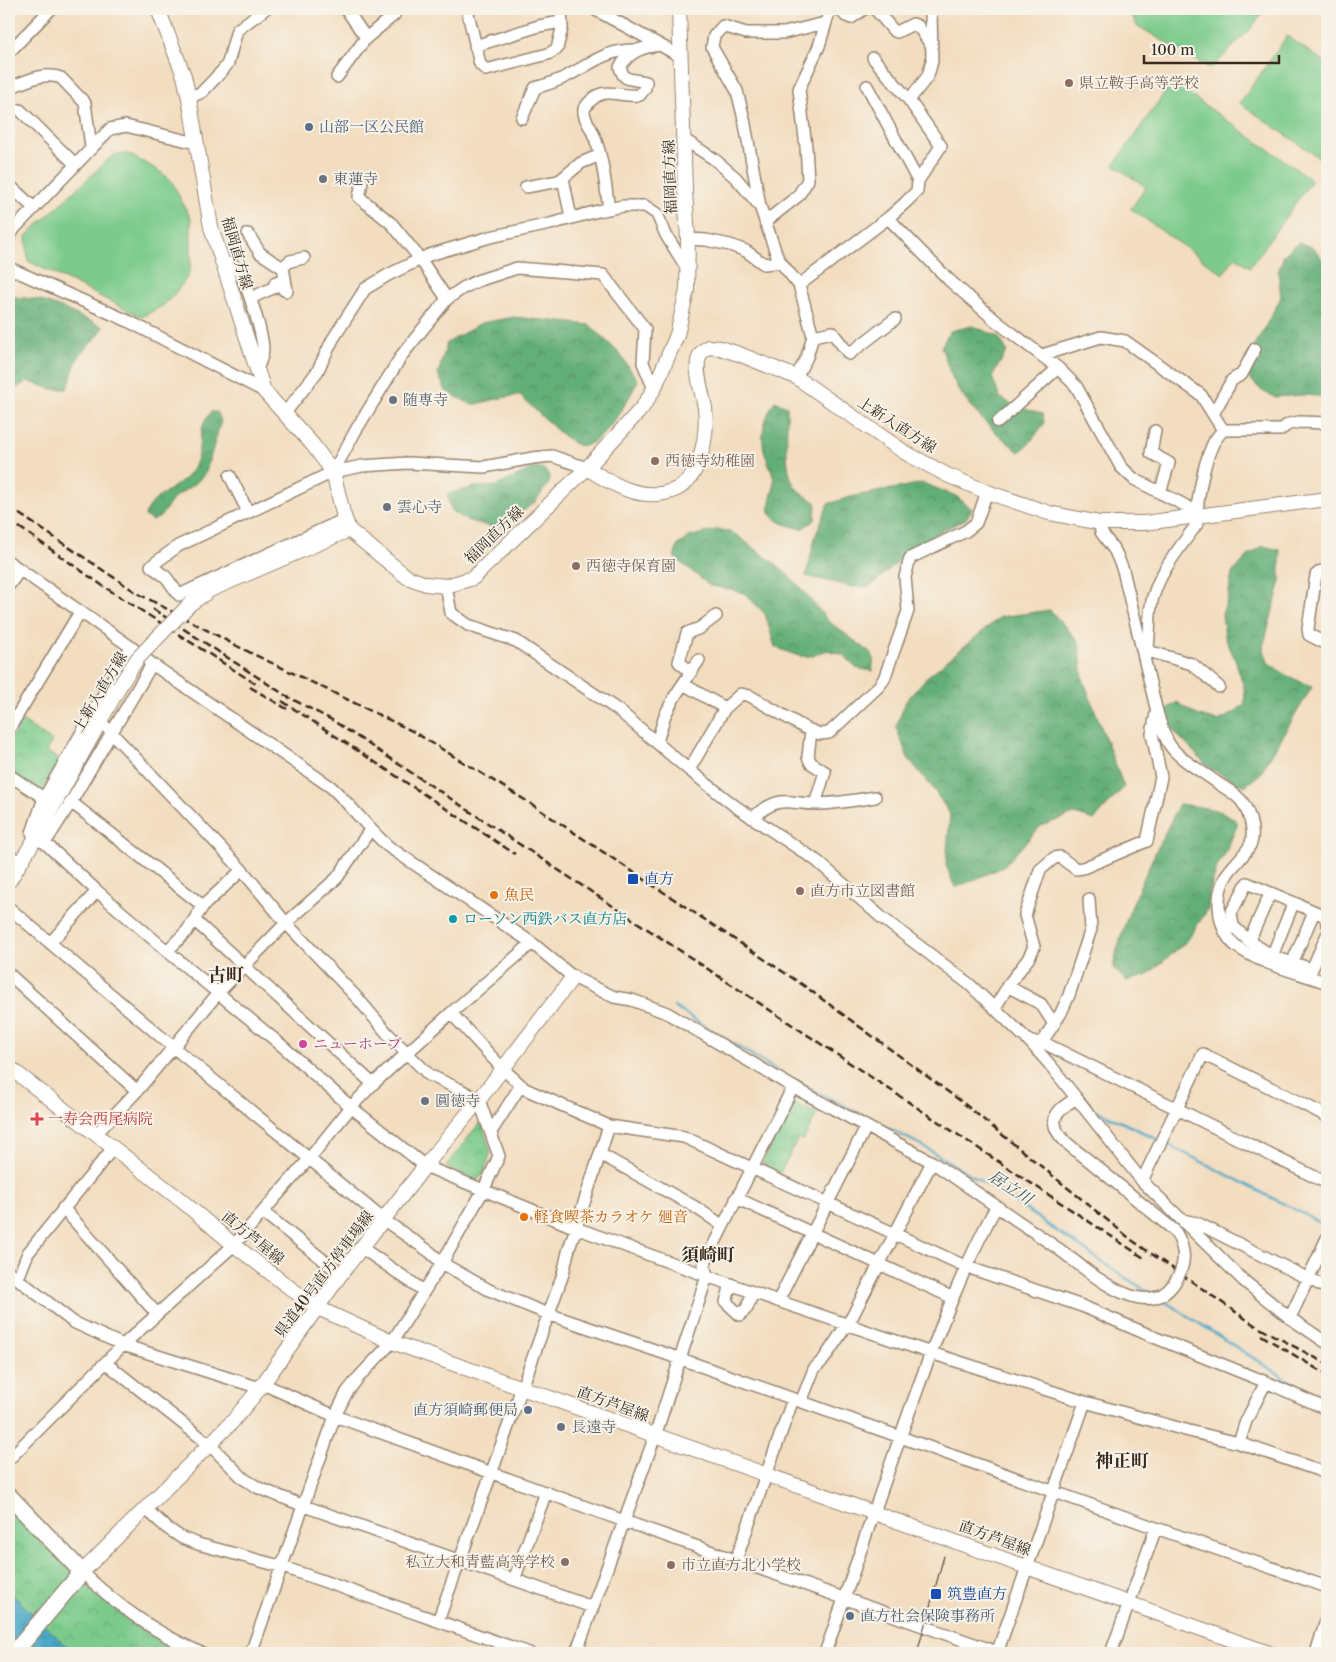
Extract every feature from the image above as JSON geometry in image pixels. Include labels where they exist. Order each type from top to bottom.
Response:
[{"type":"highway","points":[[9,1496],[78,1577],[14,1653]]},
{"type":"main road","name":"福岡直方線","points":[[158,9],[179,62],[190,98],[210,227],[264,391],[313,445],[333,472],[347,524],[407,576],[426,584],[446,586],[473,578],[587,468],[642,408],[654,389],[677,334],[687,290],[688,270],[679,9]]},
{"type":"main road","name":"上新入直方線","points":[[587,468],[604,479],[637,494],[660,495],[681,488],[692,475],[700,455],[705,431],[705,408],[698,367],[700,355],[708,347],[720,348],[739,354],[796,376],[904,452],[947,475],[987,492],[1049,513],[1100,523],[1144,522],[1327,499]]},
{"type":"main road","name":"上新入直方線","points":[[9,881],[14,859],[40,841],[118,687],[137,659],[190,604],[210,590],[347,524]]},
{"type":"main road","name":"県道40号直方停車場線","points":[[78,1577],[232,1422],[262,1386],[341,1274],[573,978]]},
{"type":"main road","name":"直方芦屋線","points":[[9,1067],[182,1201],[234,1245],[318,1308],[392,1342],[1267,1653]]},
{"type":"street","points":[[9,52],[51,9]]},
{"type":"street","points":[[190,98],[202,92],[228,63],[237,30],[265,9]]},
{"type":"street","points":[[346,9],[366,38]]},
{"type":"street","points":[[337,77],[366,38],[394,15],[389,9]]},
{"type":"street","points":[[467,9],[480,64],[486,70],[548,54],[557,49],[561,9]]},
{"type":"street","points":[[594,9],[680,56]]},
{"type":"street","points":[[765,222],[798,196],[808,180],[799,89],[819,46],[830,9]]},
{"type":"street","points":[[839,9],[846,16],[852,18],[864,9]]},
{"type":"street","points":[[875,9],[893,30],[897,32],[913,24],[918,26],[931,44]]},
{"type":"street","points":[[909,100],[928,76],[932,61],[931,9]]},
{"type":"street","points":[[475,46],[539,26],[561,22]]},
{"type":"street","points":[[796,376],[807,357],[813,336],[799,285],[778,259],[760,206],[737,91],[712,47],[714,36],[723,26],[746,33],[784,33],[825,23]]},
{"type":"street","points":[[609,209],[597,143],[586,119],[584,109],[596,96],[604,92],[631,96],[640,95],[645,88],[646,82],[622,76],[620,67],[637,50],[660,45]]},
{"type":"street","points":[[522,118],[535,88],[564,78],[600,57],[622,49],[637,50]]},
{"type":"street","points":[[799,285],[888,218],[917,191],[918,181],[941,146],[909,100],[873,58]]},
{"type":"street","points":[[9,88],[40,76],[57,76],[61,78],[85,103],[92,147]]},
{"type":"street","points":[[867,86],[918,181]]},
{"type":"street","points":[[20,110],[75,164]]},
{"type":"street","points":[[9,238],[14,229],[110,129],[126,126],[196,143]]},
{"type":"street","points":[[685,140],[714,159],[736,178],[760,206]]},
{"type":"street","points":[[526,187],[559,181],[581,163],[600,155]]},
{"type":"street","points":[[358,174],[362,182],[359,196],[392,224],[421,260],[447,299]]},
{"type":"street","points":[[563,178],[571,218]]},
{"type":"street","points":[[9,185],[34,208]]},
{"type":"street","points":[[285,413],[317,372],[333,339],[365,289],[388,274],[429,255],[490,237],[609,209],[645,206],[657,214],[666,235],[688,270]]},
{"type":"street","points":[[888,218],[969,298],[1058,368],[1076,386],[1121,467],[1134,479],[1188,507],[1196,516]]},
{"type":"street","points":[[248,234],[260,253],[283,268],[287,291],[276,282],[273,288],[251,298]]},
{"type":"street","points":[[688,239],[706,240],[746,251],[764,264],[781,262]]},
{"type":"street","points":[[283,268],[290,261],[304,258]]},
{"type":"street","points":[[222,262],[233,265],[240,274],[251,298],[263,348],[262,361],[256,370]]},
{"type":"street","points":[[333,472],[356,430],[402,356],[447,299],[477,281],[517,268],[603,275],[645,329],[643,363],[654,389]]},
{"type":"street","points":[[10,270],[128,320],[264,391]]},
{"type":"street","points":[[813,336],[832,332],[849,354],[895,319]]},
{"type":"street","points":[[1042,355],[1101,337],[1125,341],[1201,395],[1223,430]]},
{"type":"street","points":[[1213,414],[1232,380],[1242,374],[1255,349]]},
{"type":"street","points":[[998,422],[1058,368]]},
{"type":"street","points":[[1223,430],[1280,430],[1289,424],[1299,422],[1327,424]]},
{"type":"street","points":[[1146,657],[1151,606],[1156,587],[1171,560],[1197,524],[1196,516],[1204,468],[1212,445],[1223,430]]},
{"type":"street","points":[[1155,431],[1151,453],[1169,462],[1160,493]]},
{"type":"street","points":[[347,524],[179,595],[166,578],[151,566],[178,546],[333,472],[362,466],[408,463],[484,467],[552,456],[587,468]]},
{"type":"street","points":[[230,476],[248,512]]},
{"type":"street","points":[[689,770],[724,708],[741,694],[750,696],[811,731],[828,734],[884,679],[908,611],[905,577],[910,558],[966,531],[976,523],[987,492]]},
{"type":"street","points":[[1100,523],[1101,532],[1115,551],[1123,570],[1146,657],[1157,712],[1162,731],[1169,745],[1242,802],[1250,820],[1253,832],[1251,844],[1227,873],[1221,885],[1221,922],[1226,934],[1238,947],[1270,965],[1312,969],[1327,935]]},
{"type":"street","points":[[9,562],[152,664],[331,787],[389,848],[532,943],[573,978],[614,997],[632,1000],[667,1013],[793,1087],[932,1162],[1115,1290],[1135,1298],[1151,1299],[1166,1291],[1177,1279],[1183,1266],[1182,1242],[1175,1230],[1063,1140],[1056,1128],[1055,1120],[1059,1111],[1076,1098]]},
{"type":"street","points":[[9,585],[20,570]]},
{"type":"street","points":[[1327,571],[1320,571],[1316,575],[1308,629],[1309,635],[1327,644]]},
{"type":"street","points":[[446,586],[451,613],[468,625],[516,641],[618,710],[689,770],[752,818],[817,861],[881,917],[961,978],[1030,1042],[1142,1182],[1244,1281],[1290,1318],[1327,1344]]},
{"type":"street","points":[[9,729],[80,612]]},
{"type":"street","points":[[691,672],[679,662],[687,633],[700,628],[716,616]]},
{"type":"street","points":[[132,648],[44,798],[32,833],[167,951],[280,1044],[350,1107],[425,1166],[576,1228],[707,1276],[931,1353],[1085,1402],[1239,1443],[1327,1473]]},
{"type":"street","points":[[1146,657],[1192,664],[1219,688]]},
{"type":"street","points":[[657,742],[665,715],[699,660]]},
{"type":"street","points":[[40,841],[71,802],[109,729],[152,664]]},
{"type":"street","points":[[683,684],[724,708]]},
{"type":"street","points":[[995,1008],[1007,986],[1028,959],[1034,946],[1025,915],[1040,870],[1054,858],[1060,857],[1076,869],[1084,868],[1147,841],[1161,777],[1152,734],[1157,712]]},
{"type":"street","points":[[109,729],[242,870],[286,923],[360,1001],[387,1033],[429,1075],[459,1088],[479,1100],[499,1156],[484,1189],[442,1263],[392,1342],[347,1392],[335,1416],[251,1653]]},
{"type":"street","points":[[811,731],[808,757],[810,763],[825,772],[815,804]]},
{"type":"street","points":[[9,776],[44,798]]},
{"type":"street","points":[[752,818],[765,807],[788,800],[815,804],[837,803],[875,797]]},
{"type":"street","points":[[71,802],[203,906]]},
{"type":"street","points":[[96,1134],[137,1091],[218,992],[286,923],[337,878],[370,830]]},
{"type":"street","points":[[167,951],[187,931],[203,906],[242,870]]},
{"type":"street","points":[[1327,923],[1325,916],[1247,883],[1232,913],[1233,926],[1249,941],[1272,956],[1327,983]]},
{"type":"street","points":[[50,942],[97,891]]},
{"type":"street","points":[[1249,941],[1270,894]]},
{"type":"street","points":[[1042,1042],[1069,995],[1090,929],[1089,899]]},
{"type":"street","points":[[1272,956],[1293,904]]},
{"type":"street","points":[[9,908],[384,1220],[430,1252],[442,1263],[489,1290],[548,1314],[681,1359],[1327,1587]]},
{"type":"street","points":[[1291,966],[1314,912]]},
{"type":"street","points":[[194,920],[243,967],[373,1084]]},
{"type":"street","points":[[9,1459],[123,1345],[234,1245],[309,1159],[350,1107],[373,1084],[532,943]]},
{"type":"street","points":[[9,974],[137,1091]]},
{"type":"street","points":[[1007,986],[1041,1004],[1054,1024]]},
{"type":"street","points":[[451,1013],[502,1068],[525,1089],[609,1126],[684,1136],[967,1267],[1082,1306],[1327,1409]]},
{"type":"street","points":[[1030,1042],[1042,1042],[1327,1183]]},
{"type":"street","points":[[1142,1182],[1203,1054],[1327,1116]]},
{"type":"street","points":[[491,1132],[521,1085]]},
{"type":"street","points":[[576,1653],[681,1359],[707,1276],[704,1264],[793,1087]]},
{"type":"street","points":[[438,1621],[563,1274],[568,1252],[609,1126]]},
{"type":"street","points":[[778,1300],[866,1127]]},
{"type":"street","points":[[113,1148],[63,1208],[28,1253],[14,1275],[73,1322],[123,1345],[262,1386],[335,1416],[624,1521],[998,1653],[1085,1402]]},
{"type":"street","points":[[600,1154],[695,1207],[722,1225]]},
{"type":"street","points":[[736,1560],[766,1475],[797,1400],[814,1368],[824,1359],[848,1324],[932,1162]]},
{"type":"street","points":[[736,1198],[953,1298]]},
{"type":"street","points":[[825,1653],[931,1353],[953,1298],[996,1206]]},
{"type":"street","points":[[63,1208],[157,1314]]},
{"type":"street","points":[[264,1212],[341,1274]]},
{"type":"street","points":[[1180,1219],[1197,1223],[1327,1288]]},
{"type":"street","points":[[1290,1318],[1327,1238]]},
{"type":"street","points":[[362,1248],[424,1290]]},
{"type":"street","points":[[730,1284],[726,1302],[740,1315],[747,1308],[754,1292]]},
{"type":"street","points":[[106,1363],[210,1444],[244,1479],[259,1488],[304,1506],[592,1607]]},
{"type":"street","points":[[1239,1443],[1246,1422],[1266,1382]]},
{"type":"street","points":[[514,1580],[546,1492]]},
{"type":"street","points":[[146,1509],[167,1528],[190,1541],[283,1567],[529,1653]]},
{"type":"street","points":[[1111,1653],[1156,1528]]},
{"type":"street","points":[[78,1577],[105,1594],[149,1627],[201,1653]]},
{"type":"street","points":[[1316,1653],[1327,1617]]},
{"type":"green space","points":[[1130,9],[1265,9],[1250,30],[1211,69],[1136,25]]},
{"type":"green space","points":[[1287,36],[1327,64],[1327,150],[1321,159],[1240,103]]},
{"type":"green space","points":[[1172,82],[1312,180],[1250,267],[1235,257],[1223,274],[1131,209],[1146,187],[1114,165]]},
{"type":"green space","points":[[117,154],[129,154],[171,180],[191,219],[191,263],[188,276],[164,305],[142,317],[28,261],[26,236],[111,157]]},
{"type":"green space","points":[[1299,242],[1314,248],[1327,265],[1327,397],[1304,395],[1274,397],[1262,391],[1248,377],[1245,359],[1281,297],[1278,272],[1284,255]]},
{"type":"green space","points":[[9,296],[40,300],[103,327],[98,336],[78,358],[67,389],[52,389],[27,381],[9,393]]},
{"type":"green space","points":[[514,317],[590,325],[620,354],[638,381],[621,411],[605,432],[596,440],[587,445],[578,445],[572,442],[519,395],[472,405],[446,391],[438,374],[447,343],[481,323]]},
{"type":"green space","points":[[972,326],[998,336],[1007,351],[992,377],[1000,397],[1014,406],[1043,414],[1044,424],[1028,445],[1019,452],[977,414],[952,378],[941,347],[950,331]]},
{"type":"green space","points":[[775,401],[787,406],[787,457],[788,468],[794,485],[804,495],[816,502],[815,520],[802,529],[781,522],[771,514],[770,510],[774,479],[765,454],[763,430]]},
{"type":"green space","points":[[211,412],[217,412],[221,421],[206,472],[198,481],[174,498],[160,517],[152,521],[145,516],[148,508],[159,497],[184,479],[193,469],[196,463],[203,426]]},
{"type":"green space","points":[[533,468],[544,469],[549,475],[549,483],[535,502],[503,526],[488,526],[466,520],[451,510],[447,494],[474,487],[496,486]]},
{"type":"green space","points":[[923,483],[956,496],[972,509],[966,519],[914,547],[870,587],[853,587],[806,576],[815,537],[828,504],[850,497]]},
{"type":"green space","points":[[719,529],[735,534],[778,566],[800,587],[828,621],[870,652],[874,659],[872,671],[856,668],[844,655],[827,650],[801,656],[775,647],[765,614],[744,593],[709,585],[674,557],[678,545],[689,537]]},
{"type":"green space","points":[[1263,546],[1280,550],[1280,584],[1263,647],[1268,662],[1284,674],[1312,687],[1260,774],[1245,786],[1209,768],[1169,726],[1165,710],[1177,702],[1197,715],[1218,721],[1234,713],[1245,703],[1244,687],[1225,637],[1222,614],[1228,598],[1232,573],[1248,556]]},
{"type":"green space","points":[[1050,610],[1079,642],[1083,679],[1124,787],[1094,820],[1074,814],[1041,826],[1003,867],[955,888],[946,865],[950,814],[932,787],[908,758],[896,727],[906,701],[927,677],[1000,617]]},
{"type":"green space","points":[[22,721],[52,741],[46,751],[61,761],[40,792],[9,771],[9,741]]},
{"type":"green space","points":[[1179,804],[1219,811],[1233,818],[1238,823],[1226,852],[1217,867],[1210,891],[1208,909],[1187,941],[1146,976],[1126,981],[1113,968],[1124,927],[1141,884]]},
{"type":"green space","points":[[797,1104],[817,1114],[803,1141],[798,1139],[780,1173],[764,1166],[763,1161],[790,1106]]},
{"type":"green space","points":[[481,1121],[491,1152],[483,1175],[476,1181],[446,1166]]},
{"type":"green space","points":[[9,1508],[99,1597],[150,1634],[191,1653],[9,1653]]},
{"type":"water","points":[[9,1592],[74,1653],[9,1653]]},
{"type":"waterway","name":"居立川","points":[[674,1007],[784,1075],[919,1144],[1000,1192],[1152,1294]]},
{"type":"waterway","points":[[1096,1110],[1157,1139]]},
{"type":"waterway","points":[[1165,1143],[1327,1226]]},
{"type":"waterway","name":"居立川","points":[[1161,1299],[1286,1379],[1327,1401]]},
{"type":"tram line","points":[[917,1653],[944,1556]]},
{"type":"railway","points":[[9,507],[137,593],[237,646],[414,732],[525,800],[803,985],[962,1102],[1133,1241],[1256,1326],[1327,1364]]},
{"type":"railway","points":[[9,520],[103,586],[259,686]]},
{"type":"railway","points":[[153,609],[288,697],[332,720],[1144,1258]]},
{"type":"railway","points":[[250,687],[287,709]]},
{"type":"railway","points":[[282,701],[515,854]]},
{"type":"railway","points":[[1261,1335],[1327,1375]]},
{"type":"place","name":"県立鞍手高等学校","points":[[1069,83]]},
{"type":"place","name":"山部一区公民館","points":[[309,127]]},
{"type":"place","name":"東蓮寺","points":[[323,179]]},
{"type":"place","name":"随専寺","points":[[393,400]]},
{"type":"place","name":"西徳寺幼稚園","points":[[655,461]]},
{"type":"place","name":"雲心寺","points":[[387,507]]},
{"type":"place","name":"西徳寺保育園","points":[[576,566]]},
{"type":"place","name":"直方","points":[[633,879]]},
{"type":"place","name":"直方市立図書館","points":[[800,891]]},
{"type":"place","name":"魚民","points":[[494,895]]},
{"type":"place","name":"ローソン西鉄バス直方店","points":[[453,919]]},
{"type":"place","name":"ニューホープ","points":[[303,1044]]},
{"type":"place","name":"圓徳寺","points":[[425,1101]]},
{"type":"place","name":"一寿会西尾病院","points":[[37,1119]]},
{"type":"place","name":"軽食喫茶カラオケ 廻音","points":[[524,1217]]},
{"type":"place","name":"直方須崎郵便局","points":[[528,1410]]},
{"type":"place","name":"長遠寺","points":[[561,1427]]},
{"type":"place","name":"私立大和青藍高等学校","points":[[565,1562]]},
{"type":"place","name":"市立直方北小学校","points":[[671,1565]]},
{"type":"place","name":"筑豊直方","points":[[936,1594]]},
{"type":"place","name":"直方社会保険事務所","points":[[850,1616]]},
{"type":"district","name":"古町","points":[[226,975]]},
{"type":"district","name":"須崎町","points":[[708,1255]]},
{"type":"district","name":"神正町","points":[[1122,1461]]}]
